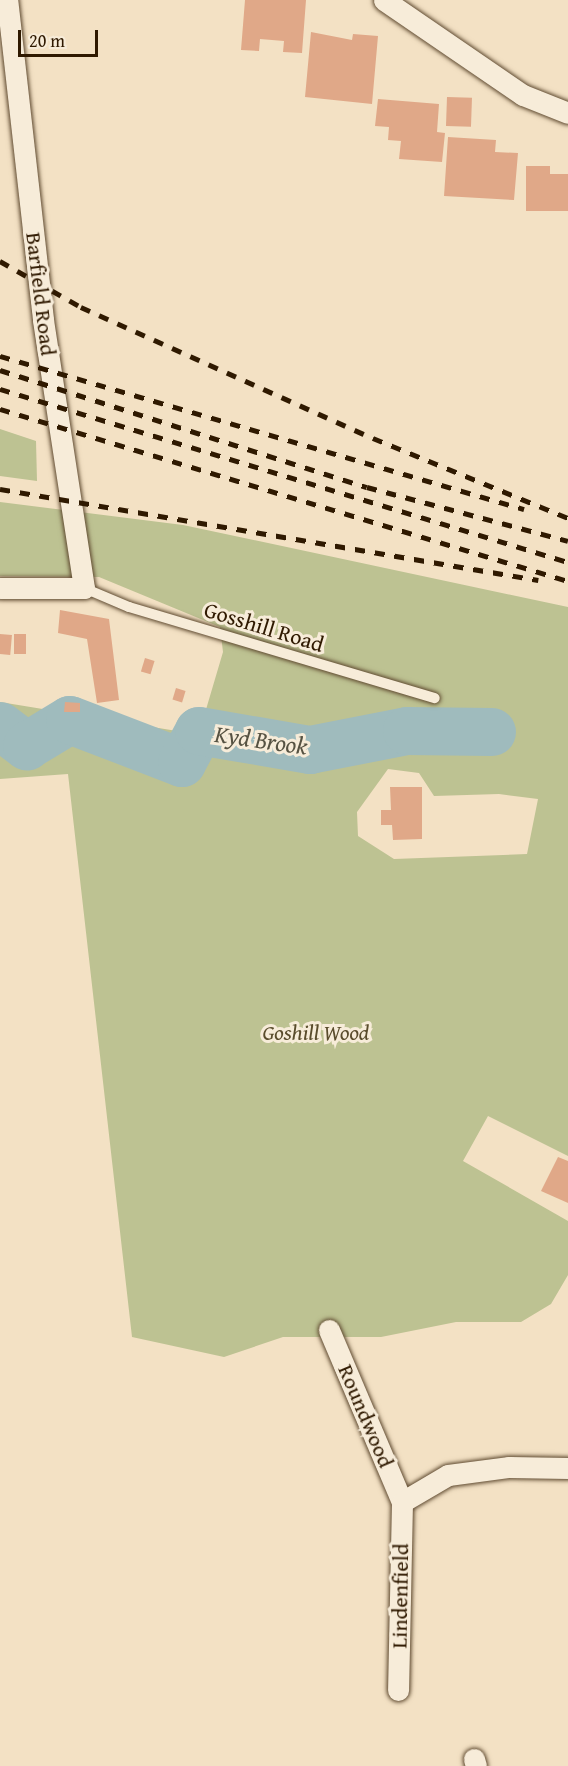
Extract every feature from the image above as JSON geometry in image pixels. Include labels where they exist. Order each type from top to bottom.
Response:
[{"type":"street","name":"Barfield Road","points":[[7,0],[43,319],[84,588]]},
{"type":"street","points":[[384,0],[523,95],[568,112]]},
{"type":"street","points":[[0,588],[84,588]]},
{"type":"street","name":"Roundwood","points":[[329,1330],[402,1502]]},
{"type":"street","points":[[402,1502],[448,1475],[509,1467],[568,1468]]},
{"type":"street","name":"Lindenfield","points":[[398,1690],[402,1502]]},
{"type":"lane","name":"Gosshill Road","points":[[84,588],[129,607],[435,698]]},
{"type":"green space","points":[[0,429],[36,441],[37,481],[0,476]]},
{"type":"green space","name":"Goshill Wood","points":[[0,502],[183,525],[568,607],[568,1156],[488,1116],[463,1161],[568,1221],[568,1275],[551,1304],[521,1322],[456,1322],[381,1337],[283,1337],[224,1357],[132,1337],[68,774],[0,779],[0,702],[183,732],[202,723],[223,652],[220,627],[99,577],[0,576]],"holes":[[[388,769],[419,773],[434,796],[499,794],[538,799],[527,854],[394,859],[358,836],[357,812]]]},
{"type":"building","points":[[245,0],[306,0],[302,53],[283,52],[284,41],[260,39],[259,51],[241,50]]},
{"type":"building","points":[[311,32],[352,40],[353,34],[378,36],[372,104],[305,97]]},
{"type":"building","points":[[447,97],[472,98],[471,127],[446,126]]},
{"type":"building","points":[[378,99],[439,104],[437,132],[445,133],[442,162],[399,159],[401,141],[388,140],[389,127],[375,126]]},
{"type":"building","points":[[448,137],[496,140],[495,152],[518,153],[514,200],[444,196]]},
{"type":"building","points":[[526,166],[550,166],[550,174],[568,174],[568,211],[526,211]]},
{"type":"building","points":[[60,610],[109,619],[119,700],[97,703],[87,639],[58,633]]},
{"type":"building","points":[[0,634],[12,635],[10,655],[0,654]]},
{"type":"building","points":[[14,634],[26,634],[26,654],[14,654]]},
{"type":"building","points":[[145,658],[155,661],[150,674],[141,671]]},
{"type":"building","points":[[176,688],[186,691],[182,702],[172,699]]},
{"type":"building","points":[[65,702],[80,703],[80,712],[64,712]]},
{"type":"building","points":[[390,787],[422,787],[422,839],[393,840],[392,825],[381,825],[381,810],[391,810]]},
{"type":"building","points":[[558,1157],[568,1161],[568,1203],[541,1191]]},
{"type":"waterway","name":"Kyd Brook","points":[[0,726],[27,746],[70,720],[182,763],[199,731],[310,750],[407,731],[492,732]]},
{"type":"railway","points":[[0,261],[81,307],[373,438],[568,518]]},
{"type":"railway","points":[[0,356],[524,509]]},
{"type":"railway","points":[[0,370],[367,487],[568,541]]},
{"type":"railway","points":[[0,389],[568,562]]},
{"type":"railway","points":[[0,409],[568,581]]},
{"type":"railway","points":[[0,489],[538,580]]}]
